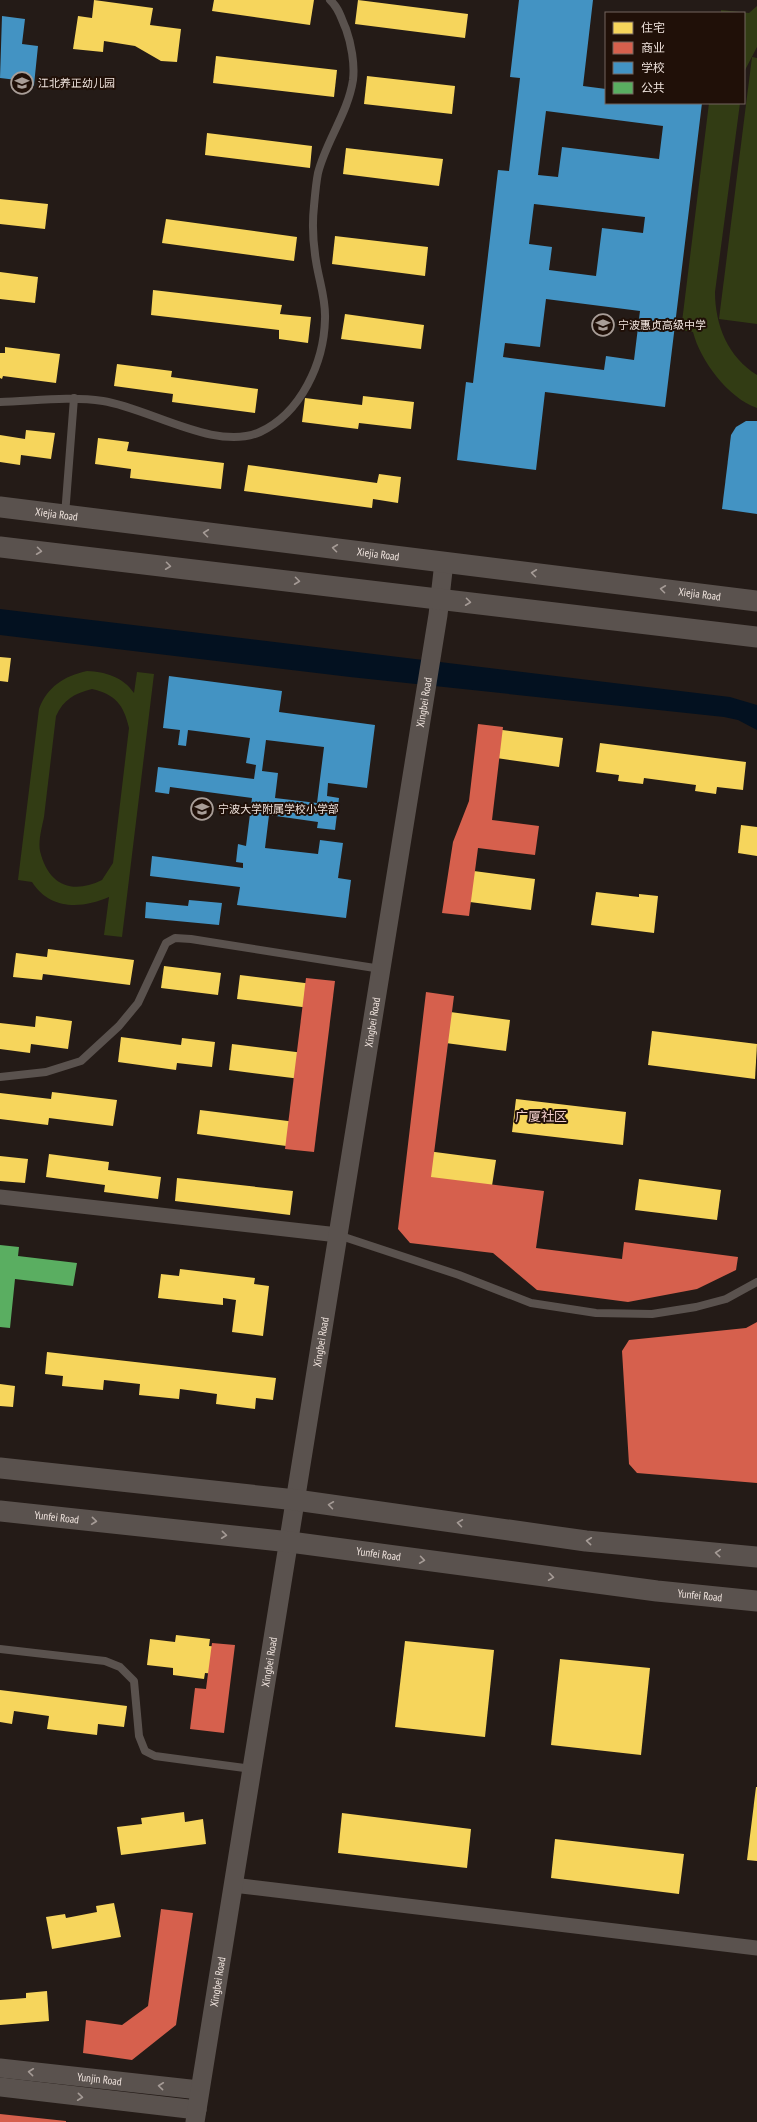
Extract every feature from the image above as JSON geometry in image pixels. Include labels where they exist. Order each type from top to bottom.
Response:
[{"type":"main road","name":"Xiejia Road","points":[[0,507],[757,601]]},
{"type":"main road","points":[[0,546],[439,607],[757,637]]},
{"type":"main road","points":[[0,1468],[296,1500],[586,1541],[757,1557]]},
{"type":"main road","name":"Yunfei Road","points":[[0,1511],[290,1542],[657,1591],[757,1601]]},
{"type":"street","name":"Xingbei Road","points":[[196,2116],[199,2090],[290,1542],[439,607],[444,562]]},
{"type":"street","points":[[0,1197],[338,1235]]},
{"type":"street","points":[[233,1885],[757,1948]]},
{"type":"street","name":"Yunjin Road","points":[[0,2068],[199,2090]]},
{"type":"street","name":"Yunjin Road","points":[[0,2087],[196,2116]]},
{"type":"lane","points":[[0,402],[74,398],[104,401],[165,419],[200,432],[215,436],[236,437],[259,432],[286,415],[307,387],[319,357],[326,320],[323,290],[316,263],[313,237],[314,206],[318,173],[341,121],[353,78],[350,42],[338,7],[330,0]]},
{"type":"lane","points":[[65,515],[74,398]]},
{"type":"lane","points":[[0,1077],[46,1072],[81,1061],[119,1026],[138,1003],[166,943],[175,938],[191,938],[381,969]]},
{"type":"lane","points":[[338,1235],[459,1275],[531,1302],[596,1313],[652,1314],[696,1308],[726,1299],[757,1282]]},
{"type":"lane","points":[[0,1649],[105,1661],[120,1667],[134,1681],[140,1736],[145,1751],[156,1756],[252,1769]]},
{"type":"green space","points":[[757,6],[757,47],[745,70],[745,13],[749,13]]},
{"type":"green space","points":[[721,10],[740,12],[721,12]]},
{"type":"green space","points":[[752,57],[757,58],[757,324],[719,319]]},
{"type":"green space","points":[[709,104],[740,104],[715,292],[717,316],[725,339],[738,359],[757,375],[757,408],[746,403],[726,387],[709,366],[702,354],[693,332],[681,330]]},
{"type":"green space","points":[[87,671],[114,676],[125,683],[134,693],[137,672],[154,674],[122,937],[104,935],[109,897],[88,904],[67,904],[48,898],[39,891],[32,882],[18,880],[39,709],[47,694],[57,684],[64,679]],"holes":[[[92,689],[112,697],[121,707],[129,728],[113,863],[102,880],[81,887],[71,886],[63,884],[55,879],[44,863],[40,851],[40,838],[44,817],[56,716],[66,701],[75,695]]]},
{"type":"water","points":[[0,609],[730,697],[757,705],[757,730],[738,720],[724,717],[350,677],[0,635]]},
{"type":"building: 住宅","points":[[94,0],[153,8],[150,25],[181,29],[177,62],[161,61],[135,46],[104,41],[103,52],[73,49],[78,16],[92,18]]},
{"type":"building: 住宅","points":[[214,0],[314,0],[310,25],[212,11]]},
{"type":"building: 住宅","points":[[358,0],[468,14],[465,38],[355,24]]},
{"type":"building: 住宅","points":[[216,56],[337,70],[334,97],[213,83]]},
{"type":"building: 住宅","points":[[367,76],[455,86],[452,114],[364,104]]},
{"type":"building: 住宅","points":[[207,133],[312,146],[310,168],[205,155]]},
{"type":"building: 住宅","points":[[346,148],[443,159],[439,186],[343,174]]},
{"type":"building: 住宅","points":[[0,199],[48,204],[45,229],[0,224]]},
{"type":"building: 住宅","points":[[166,219],[297,237],[294,261],[162,243]]},
{"type":"building: 住宅","points":[[335,236],[428,247],[425,276],[332,264]]},
{"type":"building: 住宅","points":[[0,272],[38,277],[35,303],[0,299]]},
{"type":"building: 住宅","points":[[153,290],[282,305],[280,314],[311,317],[308,343],[279,339],[279,330],[151,315]]},
{"type":"building: 住宅","points":[[345,314],[424,325],[421,349],[341,339]]},
{"type":"building: 住宅","points":[[5,347],[60,354],[56,383],[3,376],[2,379],[0,378],[0,353],[5,353]]},
{"type":"building: 住宅","points":[[117,364],[172,371],[171,377],[258,389],[255,413],[172,402],[173,394],[114,386]]},
{"type":"building: 住宅","points":[[363,396],[414,402],[411,429],[359,423],[358,429],[302,422],[305,398],[362,405]]},
{"type":"building: 住宅","points":[[26,430],[55,433],[51,459],[21,455],[20,465],[0,462],[0,435],[25,439]]},
{"type":"building: 住宅","points":[[98,438],[129,442],[127,451],[224,463],[221,489],[130,478],[131,469],[95,464]]},
{"type":"building: 住宅","points":[[248,465],[377,483],[379,474],[401,477],[398,503],[373,499],[372,508],[244,491]]},
{"type":"building: 住宅","points":[[0,657],[11,658],[8,682],[0,681]]},
{"type":"building: 住宅","points":[[480,727],[563,738],[559,767],[476,755]]},
{"type":"building: 住宅","points":[[600,743],[746,762],[743,790],[717,787],[716,794],[695,791],[696,785],[644,778],[643,784],[618,781],[619,775],[596,772]]},
{"type":"building: 住宅","points":[[741,825],[757,827],[757,856],[738,853]]},
{"type":"building: 住宅","points":[[451,868],[535,879],[531,910],[447,899]]},
{"type":"building: 住宅","points":[[596,892],[639,897],[639,894],[658,896],[654,933],[591,925]]},
{"type":"building: 住宅","points":[[48,949],[134,960],[130,985],[43,974],[42,980],[13,977],[16,953],[47,957]]},
{"type":"building: 住宅","points":[[164,966],[221,973],[218,995],[161,988]]},
{"type":"building: 住宅","points":[[240,975],[329,986],[326,1010],[237,999]]},
{"type":"building: 住宅","points":[[428,1009],[510,1020],[506,1051],[423,1040]]},
{"type":"building: 住宅","points":[[36,1016],[72,1021],[68,1049],[31,1044],[30,1053],[0,1049],[0,1023],[35,1027]]},
{"type":"building: 住宅","points":[[652,1031],[757,1044],[755,1079],[648,1065]]},
{"type":"building: 住宅","points":[[121,1037],[181,1045],[182,1038],[215,1042],[212,1067],[177,1063],[176,1070],[118,1062]]},
{"type":"building: 住宅","points":[[232,1044],[320,1055],[317,1081],[229,1070]]},
{"type":"building: 住宅","points":[[52,1092],[117,1100],[113,1126],[49,1118],[48,1125],[0,1119],[0,1093],[51,1099]]},
{"type":"building: 住宅","points":[[516,1099],[626,1112],[623,1145],[512,1132]]},
{"type":"building: 住宅","points":[[200,1110],[312,1124],[309,1149],[197,1134]]},
{"type":"building: 住宅","points":[[412,1149],[496,1160],[491,1192],[408,1181]]},
{"type":"building: 住宅","points":[[49,1154],[109,1162],[108,1170],[161,1177],[158,1199],[104,1192],[105,1185],[46,1177]]},
{"type":"building: 住宅","points":[[0,1156],[28,1159],[25,1183],[0,1181]]},
{"type":"building: 住宅","points":[[177,1178],[293,1191],[290,1215],[175,1201]]},
{"type":"building: 住宅","points":[[639,1179],[721,1190],[717,1220],[635,1210]]},
{"type":"building: 住宅","points":[[537,1249],[620,1261],[616,1290],[533,1279]]},
{"type":"building: 住宅","points":[[180,1269],[255,1278],[254,1284],[269,1286],[263,1336],[232,1332],[236,1300],[223,1298],[223,1305],[158,1298],[161,1274],[179,1276]]},
{"type":"building: 住宅","points":[[47,1352],[276,1378],[273,1400],[256,1398],[255,1409],[216,1404],[217,1394],[180,1389],[179,1399],[139,1395],[140,1384],[104,1380],[103,1390],[62,1386],[63,1376],[45,1374]]},
{"type":"building: 住宅","points":[[0,1384],[15,1386],[13,1407],[0,1406]]},
{"type":"building: 住宅","points":[[176,1635],[210,1639],[209,1646],[232,1648],[229,1675],[205,1673],[204,1679],[173,1675],[173,1668],[147,1665],[150,1639],[175,1642]]},
{"type":"building: 住宅","points":[[405,1641],[494,1650],[485,1737],[395,1727]]},
{"type":"building: 住宅","points":[[560,1659],[650,1668],[641,1755],[551,1745]]},
{"type":"building: 住宅","points":[[0,1690],[127,1706],[124,1727],[98,1724],[97,1735],[47,1729],[49,1716],[14,1711],[12,1724],[0,1722]]},
{"type":"building: 住宅","points":[[757,1787],[757,1861],[747,1860]]},
{"type":"building: 住宅","points":[[184,1812],[185,1822],[203,1819],[206,1844],[121,1855],[117,1827],[142,1824],[141,1818]]},
{"type":"building: 住宅","points":[[342,1813],[471,1829],[467,1868],[338,1853]]},
{"type":"building: 住宅","points":[[555,1839],[684,1854],[679,1894],[551,1878]]},
{"type":"building: 住宅","points":[[114,1903],[121,1937],[52,1949],[46,1917],[65,1914],[66,1918],[97,1912],[96,1906]]},
{"type":"building: 住宅","points":[[47,1991],[49,2021],[0,2025],[0,2000],[26,1998],[26,1993]]},
{"type":"building: 商业","points":[[478,724],[503,727],[492,820],[539,826],[535,855],[478,848],[469,916],[442,913],[453,842],[469,801]]},
{"type":"building: 商业","points":[[306,978],[335,981],[314,1152],[285,1149]]},
{"type":"building: 商业","points":[[426,992],[454,996],[431,1177],[544,1191],[536,1248],[622,1259],[624,1242],[738,1257],[736,1270],[697,1289],[628,1302],[537,1290],[493,1253],[410,1243],[398,1229]]},
{"type":"building: 商业","points":[[757,1322],[757,1483],[637,1473],[629,1464],[622,1351],[629,1340],[746,1328]]},
{"type":"building: 商业","points":[[212,1643],[235,1645],[224,1733],[190,1729],[195,1688],[206,1689]]},
{"type":"building: 商业","points":[[161,1909],[193,1913],[176,2025],[132,2060],[83,2053],[86,2020],[122,2025],[148,2006]]},
{"type":"building: 商业","points":[[0,2114],[66,2121],[66,2122],[0,2122]]},
{"type":"building: 学校","points":[[519,0],[593,0],[583,86],[605,89],[605,104],[702,104],[665,407],[545,392],[536,470],[457,460],[466,382],[473,383],[498,170],[509,171],[520,78],[510,77]],"holes":[[[546,111],[663,126],[659,159],[562,147],[558,177],[538,175]],[[534,204],[645,217],[643,233],[602,228],[596,276],[549,270],[552,247],[529,244]],[[546,299],[640,311],[634,360],[606,356],[604,370],[503,357],[505,343],[540,347]]]},
{"type":"building: 学校","points":[[2,16],[25,19],[22,44],[38,46],[34,85],[30,90],[22,90],[18,88],[17,80],[0,78]]},
{"type":"building: 学校","points":[[746,421],[757,421],[757,514],[722,509],[731,435],[736,427]]},
{"type":"building: 学校","points":[[169,676],[282,691],[279,712],[375,725],[367,788],[328,783],[327,796],[339,798],[335,830],[317,828],[318,822],[269,815],[265,848],[318,854],[320,840],[343,843],[338,878],[351,880],[346,918],[237,905],[240,887],[150,876],[152,856],[243,868],[243,863],[236,862],[238,844],[246,846],[252,798],[170,787],[169,794],[155,792],[158,767],[254,779],[256,765],[246,763],[250,738],[188,730],[186,746],[178,745],[180,730],[163,728]],"holes":[[[266,740],[324,747],[317,803],[275,798],[278,773],[262,771]]]},
{"type":"building: 学校","points":[[189,900],[222,903],[219,925],[145,918],[146,902],[188,906]]},
{"type":"building: 公共","points":[[0,1245],[19,1247],[18,1256],[77,1263],[73,1286],[15,1279],[10,1328],[0,1327]]},
{"type":"place","name":"江北养正幼儿园","points":[[22,83]]},
{"type":"place","name":"宁波惠贞高级中学","points":[[603,325]]},
{"type":"place","name":"宁波大学附属学校小学部","points":[[202,809]]},
{"type":"district","name":"广厦社区","points":[[541,1116]]}]
